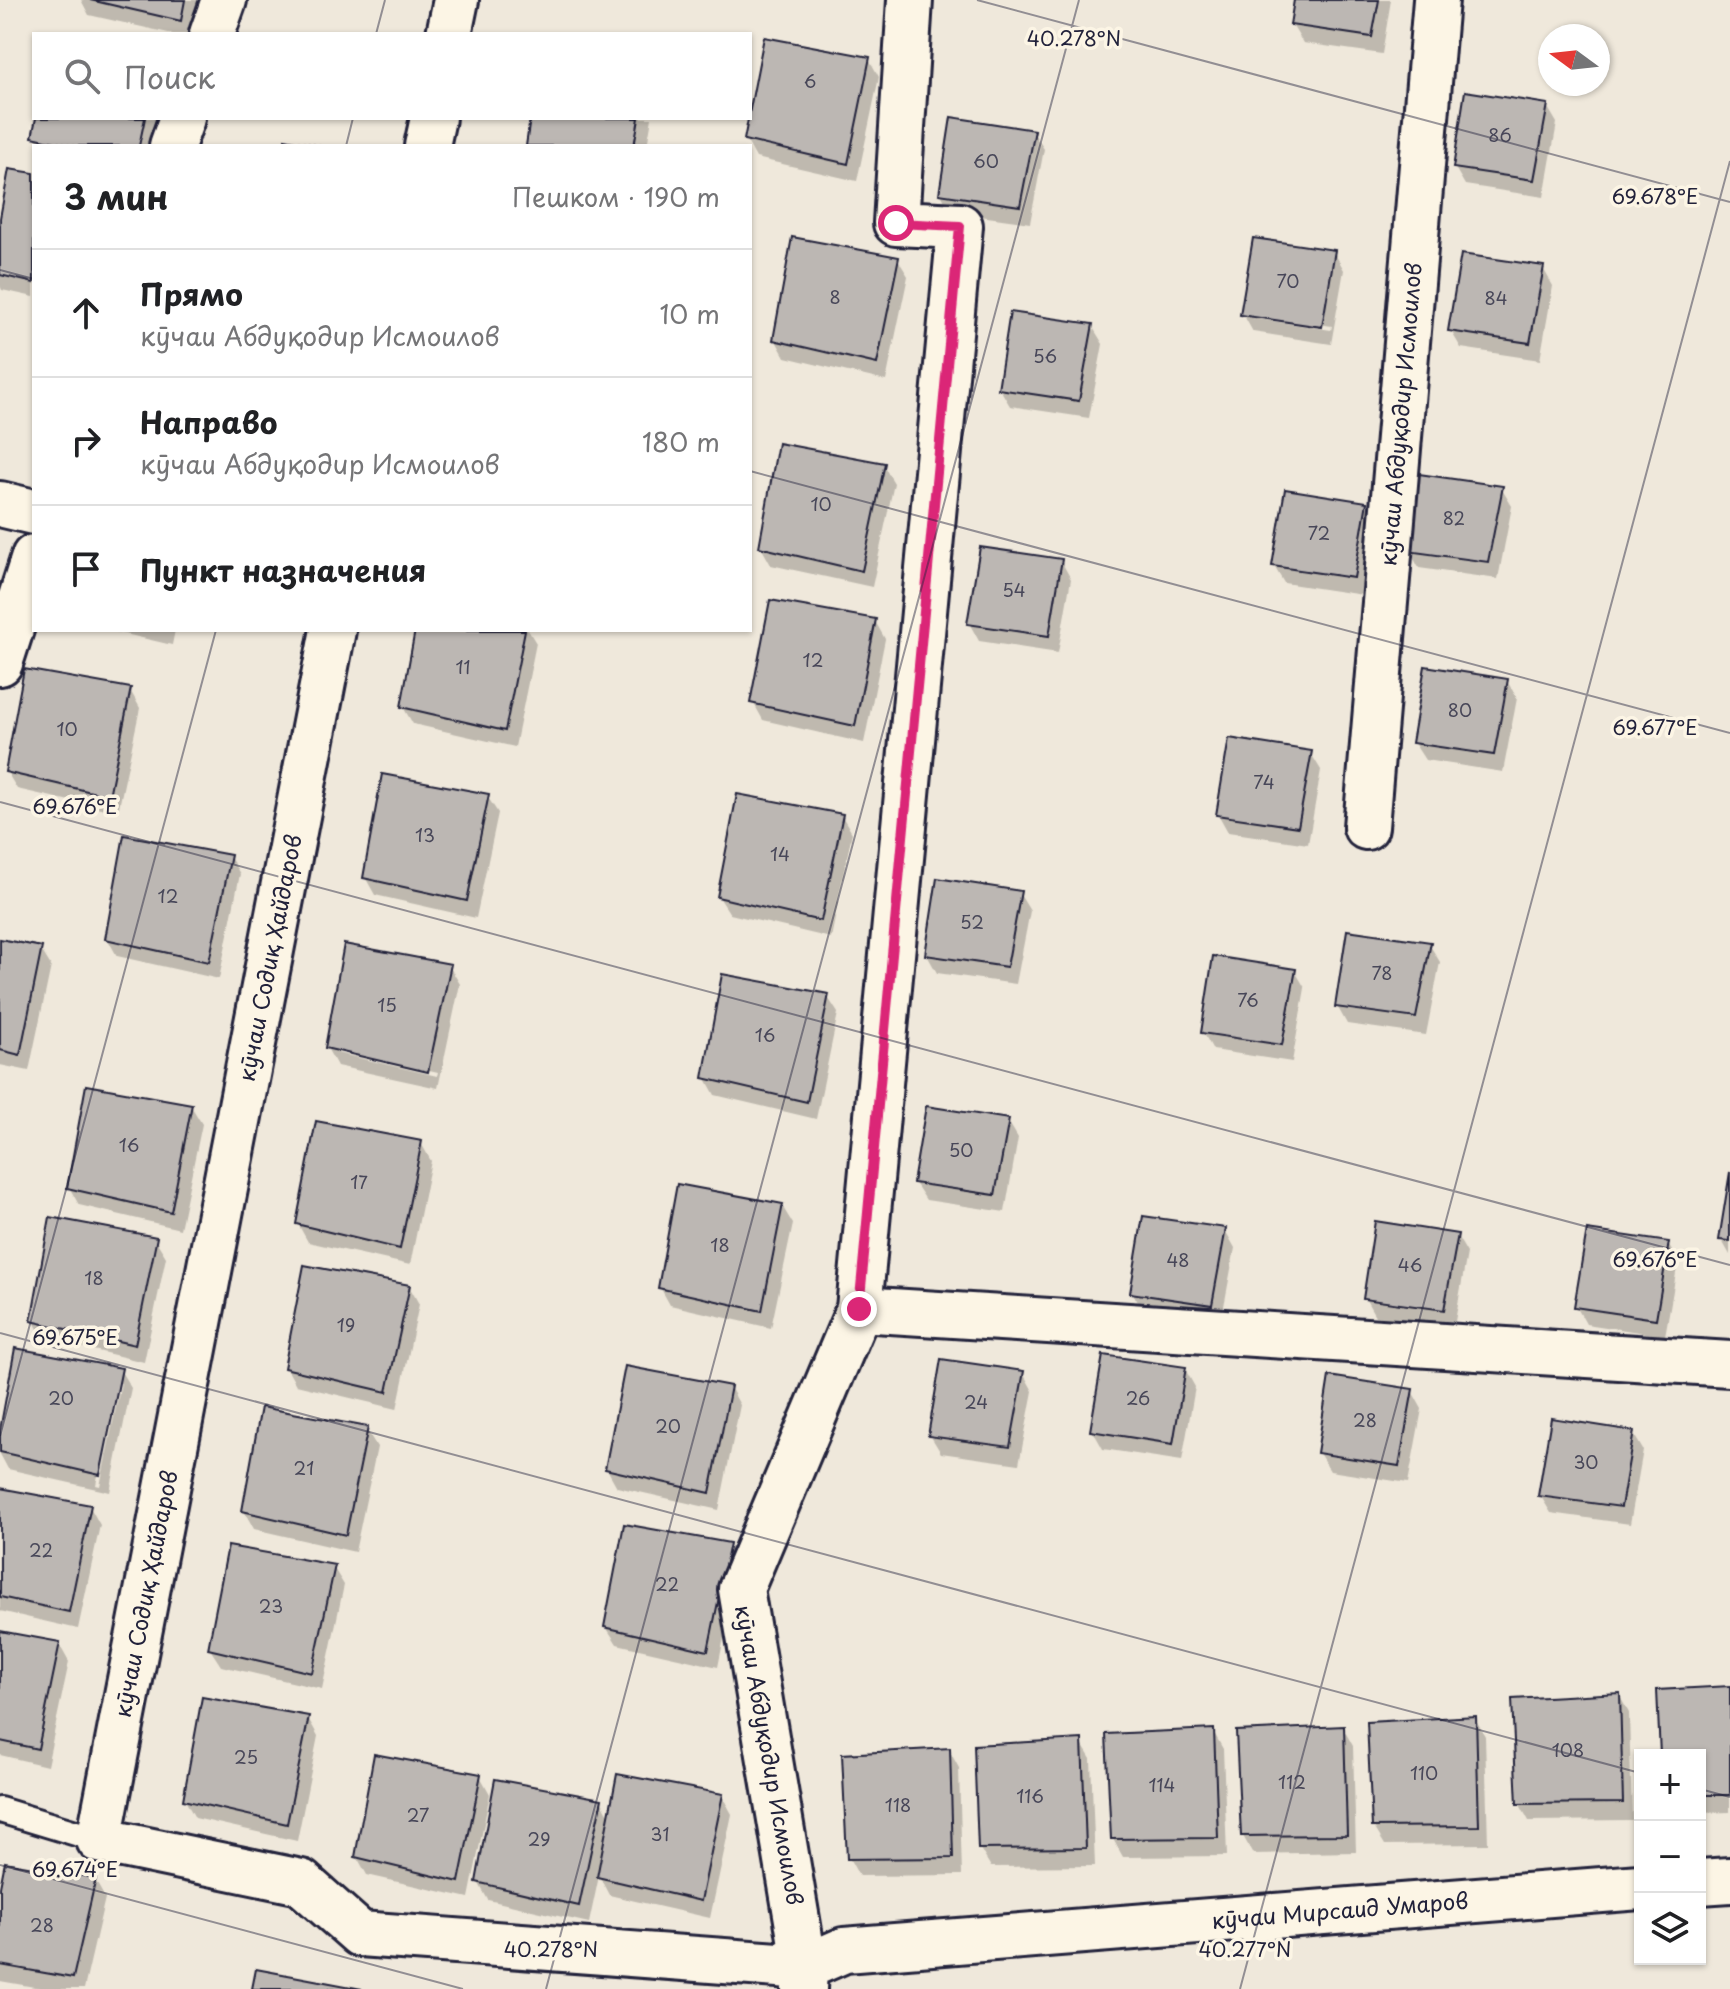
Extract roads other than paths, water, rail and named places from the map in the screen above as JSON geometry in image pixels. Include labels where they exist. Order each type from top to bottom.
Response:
[{"type":"street","points":[[213,32],[224,0]]},
{"type":"street","points":[[449,32],[456,0]]},
{"type":"street","name":"кӯчаи Абдуқодир Исмоилов","points":[[804,1978],[741,1589],[859,1309],[960,226],[896,223],[910,0]]},
{"type":"street","name":"кӯчаи Абдуқодир Исмоилов","points":[[1366,827],[1436,0]]},
{"type":"street","points":[[173,144],[181,120]]},
{"type":"street","points":[[427,144],[433,120]]},
{"type":"street","points":[[0,504],[32,512]]},
{"type":"street","points":[[0,663],[32,563]]},
{"type":"street","name":"кӯчаи Содиқ Ҳайдаров","points":[[99,1840],[333,632]]},
{"type":"street","points":[[859,1309],[1730,1364]]},
{"type":"street","points":[[99,1840],[301,1882],[360,1934],[804,1978]]},
{"type":"street","points":[[1706,1882],[1730,1880]]},
{"type":"street","name":"кӯчаи Мирсаид Умаров","points":[[804,1978],[844,1950],[1634,1887]]},
{"type":"lane","points":[[0,1810],[99,1840]]}]
